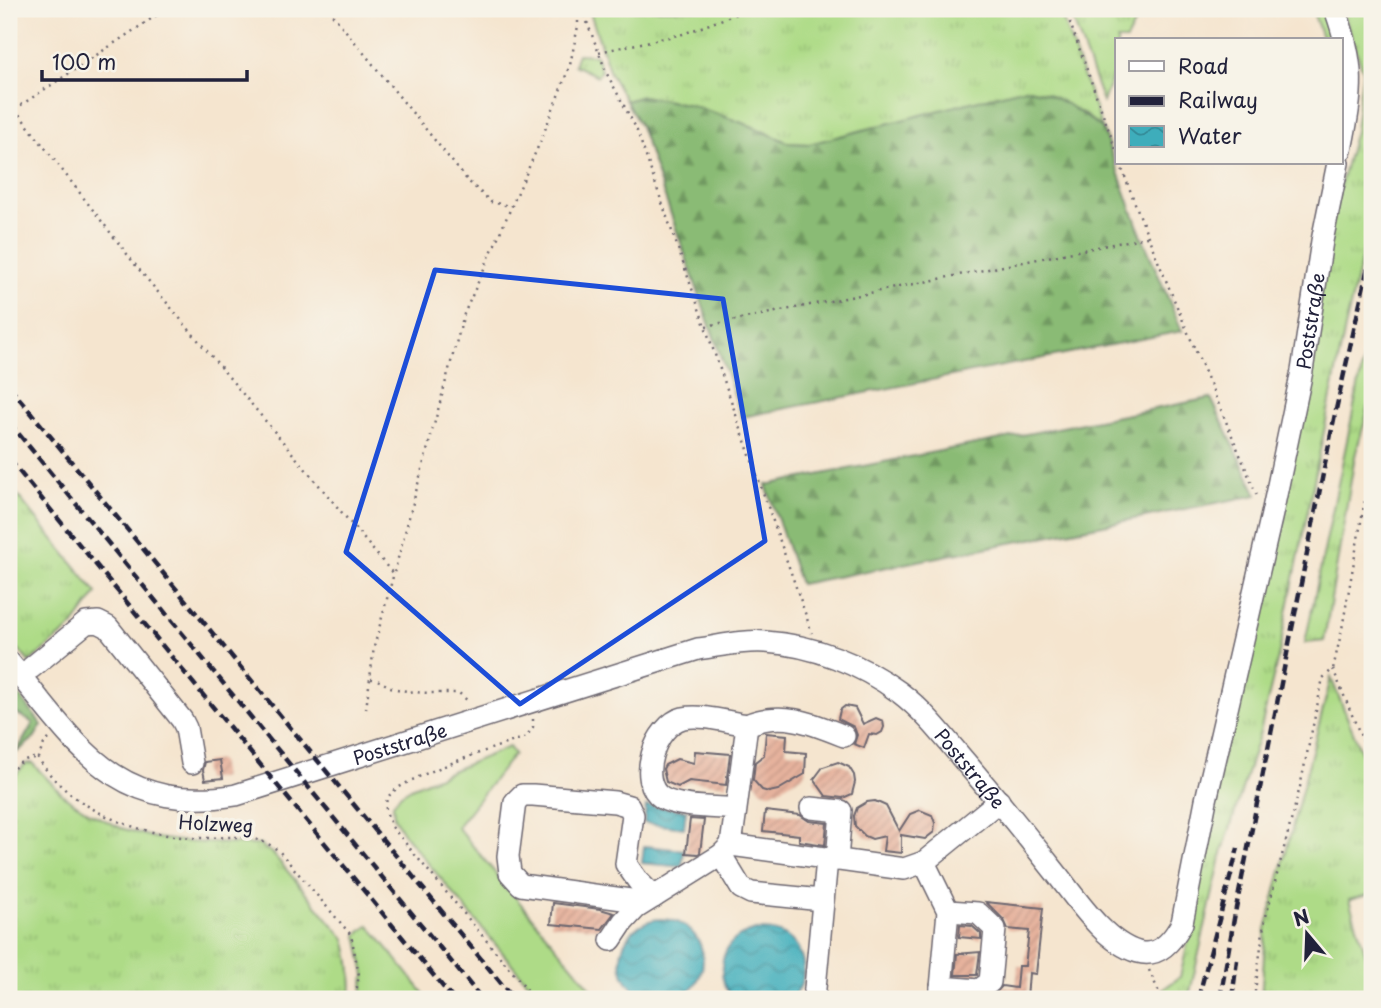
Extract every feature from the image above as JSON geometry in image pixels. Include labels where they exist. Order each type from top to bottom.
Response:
[{"type":"street","points":[[1335,9],[1352,69],[1350,104],[1342,145]]},
{"type":"street","name":"Poststraße","points":[[9,662],[89,758],[119,779],[144,790],[168,796],[213,799],[258,789],[698,649],[765,642],[817,650],[862,670],[907,698],[924,713],[1091,917],[1114,940],[1141,953],[1158,951],[1172,941],[1182,923],[1206,800],[1272,514],[1301,371],[1321,241],[1338,164]]},
{"type":"street","points":[[31,668],[86,623],[98,622],[107,627],[182,720],[192,763]]},
{"type":"street","points":[[736,809],[670,802],[659,796],[652,785],[649,772],[652,756],[669,725],[681,719],[697,718],[747,725],[771,717],[809,722],[845,736]]},
{"type":"street","points":[[747,725],[736,809],[726,850],[741,888],[751,893],[822,900]]},
{"type":"street","points":[[533,794],[615,802],[629,806],[633,815],[626,864],[649,899],[521,885],[510,873],[508,856],[515,802],[522,795],[533,794]]},
{"type":"street","points":[[611,940],[623,922],[649,899],[726,850],[904,869],[924,862],[999,802]]},
{"type":"street","points":[[811,808],[842,811],[822,900],[814,999]]},
{"type":"street","points":[[924,862],[948,911],[940,993],[979,990],[990,982],[995,929],[978,913],[948,911]]},
{"type":"path","points":[[9,113],[166,9]]},
{"type":"path","points":[[328,9],[468,180],[491,202],[510,206]]},
{"type":"path","points":[[366,709],[374,648],[464,314],[541,141],[570,65],[580,9]]},
{"type":"path","points":[[580,9],[607,74],[636,128],[817,650]]},
{"type":"path","points":[[599,52],[683,34],[749,9]]},
{"type":"path","points":[[1065,9],[1115,147]]},
{"type":"path","points":[[15,109],[137,267],[394,575]]},
{"type":"path","points":[[1120,164],[1147,237],[1260,504],[1272,514]]},
{"type":"path","points":[[706,326],[1147,237]]},
{"type":"path","points":[[1372,460],[1333,669],[1372,763]]},
{"type":"path","points":[[1254,999],[1264,924],[1300,787],[1323,678],[1333,669]]},
{"type":"path","points":[[370,679],[377,679],[392,688],[411,692],[459,693],[468,700],[472,709]]},
{"type":"path","points":[[532,702],[533,727],[526,737],[439,768],[400,786],[388,796],[385,810],[392,827],[535,999]]},
{"type":"path","points":[[9,773],[30,758],[38,758],[44,744],[62,726]]},
{"type":"path","name":"Holzweg","points":[[38,758],[48,774],[70,793],[96,810],[128,825],[161,834],[195,838],[251,837],[266,841],[279,850],[351,935],[359,975],[355,999]]},
{"type":"path","points":[[1141,953],[1162,999]]},
{"type":"highlighted area","points":[[435,270],[723,299],[765,541],[520,704],[346,552]]},
{"type":"green space","points":[[589,9],[1059,9],[1102,128],[1081,112],[809,144],[789,143],[751,126],[691,105],[642,96],[626,101],[610,73]]},
{"type":"green space","points":[[1069,9],[1142,9],[1127,38],[1115,38],[1115,69],[1103,102]]},
{"type":"green space","points":[[1312,9],[1326,9],[1336,38],[1322,38]]},
{"type":"green space","points":[[1342,9],[1372,9],[1372,214],[1345,328],[1278,657],[1260,732],[1221,857],[1190,992],[1187,999],[1169,999],[1162,990],[1180,977],[1186,951],[1206,836],[1335,205],[1355,131],[1363,70]]},
{"type":"green space","points":[[578,54],[596,55],[601,71],[597,76],[574,65]]},
{"type":"green space","points":[[1025,88],[1046,93],[1102,128],[1138,227],[1182,331],[742,417],[640,126],[626,101],[642,96],[691,105],[751,126],[789,143],[809,144]]},
{"type":"green space","points":[[1372,320],[1372,395],[1355,456],[1324,641],[1305,643]]},
{"type":"green space","points":[[1211,398],[1257,495],[800,584],[766,485]]},
{"type":"green space","points":[[9,485],[97,593],[72,627],[29,662],[9,638],[9,583],[14,577],[9,544]]},
{"type":"green space","points":[[1331,678],[1372,778],[1372,894],[1349,900],[1372,974],[1372,999],[1261,999],[1266,929]]},
{"type":"green space","points":[[9,682],[42,725],[34,738],[16,753],[33,723],[9,709]]},
{"type":"green space","points":[[509,747],[514,754],[457,827],[600,999],[541,999],[402,832],[394,817],[393,804],[401,794]]},
{"type":"green space","points":[[32,763],[64,796],[121,828],[155,838],[260,845],[273,854],[345,939],[351,969],[351,999],[9,999],[9,783],[25,764]]},
{"type":"green space","points":[[369,925],[428,999],[361,999],[365,975],[357,935]]},
{"type":"water","points":[[646,806],[686,810],[684,828],[644,823]]},
{"type":"water","points":[[644,846],[684,850],[682,867],[642,863]]},
{"type":"water","points":[[662,919],[678,922],[691,931],[700,944],[703,960],[700,976],[691,989],[678,998],[662,1001],[646,998],[633,989],[624,976],[621,960],[624,944],[633,931],[646,922]]},
{"type":"water","points":[[756,930],[781,933],[797,948],[803,965],[803,975],[797,992],[791,999],[734,999],[728,992],[722,975],[727,949],[740,936]]},
{"type":"building","points":[[845,706],[855,708],[863,724],[876,718],[883,721],[882,732],[877,735],[869,734],[864,748],[854,744],[857,735],[854,727],[838,719],[840,710]]},
{"type":"building","points":[[766,733],[787,735],[786,751],[806,753],[805,774],[778,790],[769,792],[762,790],[753,780],[755,762],[764,755]]},
{"type":"building","points":[[695,751],[730,754],[726,785],[689,781],[678,787],[666,782],[663,769],[665,765],[677,759],[694,763]]},
{"type":"building","points":[[220,760],[223,778],[205,780],[205,762]]},
{"type":"building","points":[[838,762],[849,767],[855,782],[852,794],[843,798],[826,796],[814,779],[823,767]]},
{"type":"building","points":[[875,801],[886,806],[899,831],[910,814],[920,810],[932,815],[934,832],[925,839],[901,835],[901,853],[883,851],[885,836],[872,839],[855,826],[857,808]]},
{"type":"building","points":[[765,811],[800,815],[809,821],[827,823],[825,845],[799,841],[799,835],[763,831]]},
{"type":"building","points":[[690,819],[704,820],[698,854],[686,853]]},
{"type":"building","points":[[986,902],[1043,908],[1036,974],[1029,973],[1027,999],[992,997],[1002,986],[1016,988],[1018,966],[1025,966],[1029,931],[1008,929],[1004,920]]},
{"type":"building","points":[[553,903],[614,913],[602,929],[551,924]]},
{"type":"building","points":[[960,925],[972,926],[981,934],[981,939],[959,937]]},
{"type":"building","points":[[980,952],[977,975],[955,975],[957,954]]},
{"type":"railway","points":[[1220,999],[1335,414],[1372,249]]},
{"type":"railway","points":[[9,386],[514,999]]},
{"type":"railway","points":[[9,422],[482,999]]},
{"type":"railway","points":[[9,459],[453,999]]},
{"type":"railway","points":[[1198,999],[1238,848]]},
{"type":"railway","points":[[1232,999],[1237,960]]}]
